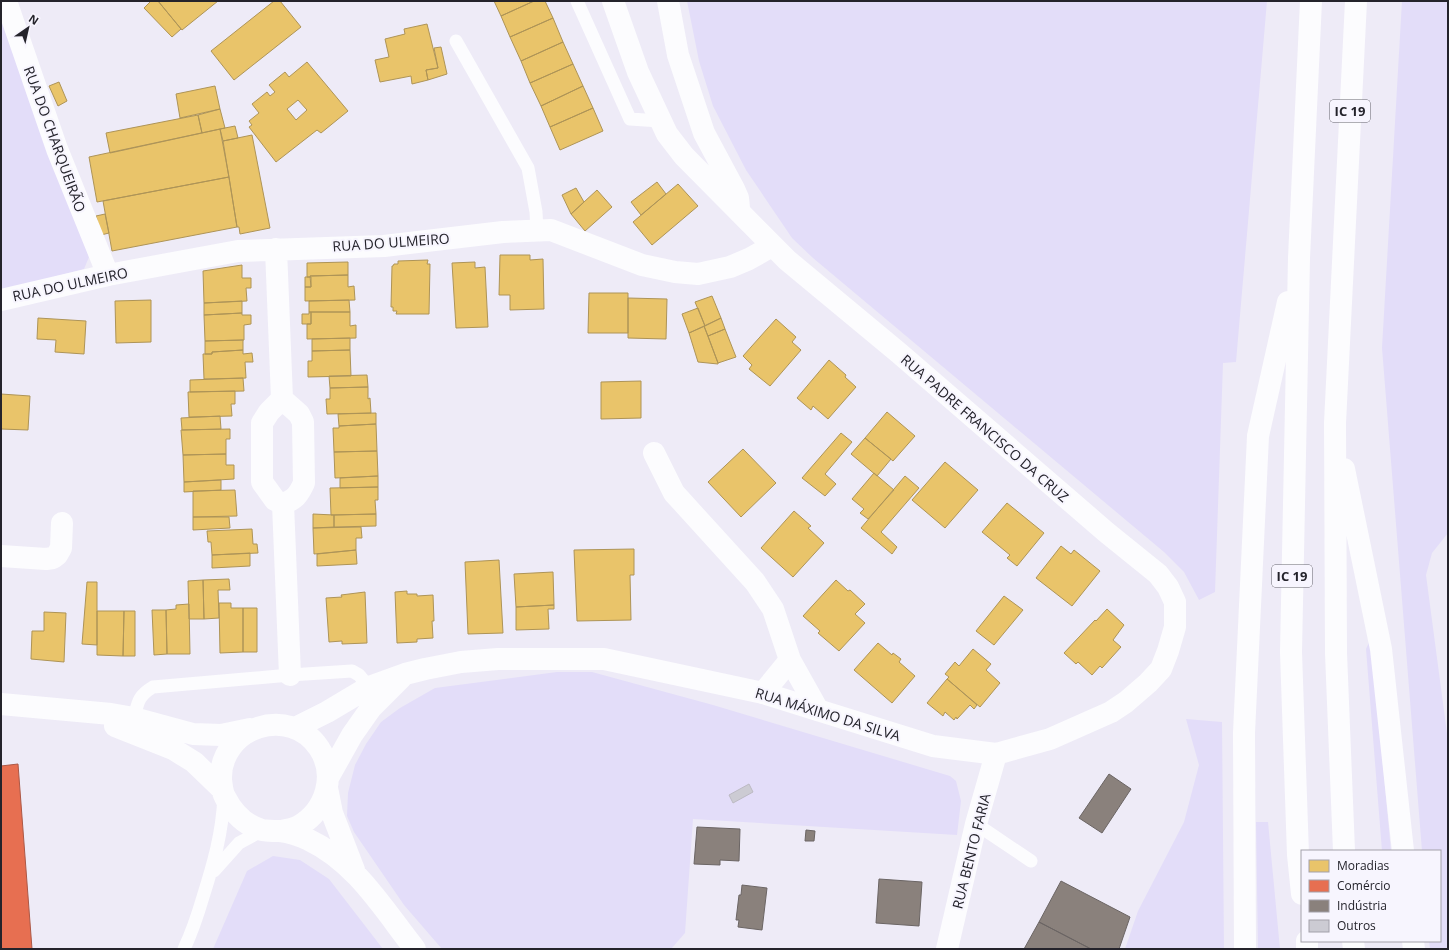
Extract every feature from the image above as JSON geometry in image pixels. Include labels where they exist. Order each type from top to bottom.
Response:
[{"type":"main road","name":"RUA DO CHARQUEIRÃO","points":[[6,1],[57,149],[108,275]]},
{"type":"main road","name":"RUA PADRE FRANCISCO DA CRUZ","points":[[613,1],[638,72],[660,121],[667,134],[684,156],[779,253],[900,353],[1106,532],[1158,574],[1168,587],[1174,602]]},
{"type":"main road","points":[[668,1],[678,55],[699,119],[704,133],[738,198],[739,213]]},
{"type":"main road","name":"IC 19","points":[[1301,884],[1298,855],[1291,652],[1298,258],[1311,1]]},
{"type":"main road","name":"IC 19","points":[[1344,850],[1336,653],[1335,423],[1356,1]]},
{"type":"main road","name":"RUA DO ULMEIRO","points":[[1,300],[108,275],[238,251],[384,246],[503,232],[551,230],[642,265],[690,274],[698,274],[730,267],[749,259],[779,253]]},
{"type":"main road","points":[[276,249],[282,399],[299,414],[303,422],[304,483],[294,500],[283,504],[275,500],[262,482],[262,423],[269,412],[282,399]]},
{"type":"main road","points":[[1245,949],[1244,733],[1258,436],[1298,258]]},
{"type":"main road","points":[[1335,423],[1381,649],[1403,850]]},
{"type":"main road","points":[[654,453],[674,493],[755,582],[773,609],[790,660],[818,710]]},
{"type":"main road","points":[[283,504],[290,675]]},
{"type":"main road","points":[[1,556],[46,560],[53,558],[57,555],[61,548],[62,523]]},
{"type":"main road","name":"RUA MÁXIMO DA SILVA","points":[[295,728],[327,712],[369,687],[406,674],[461,662],[498,659],[604,659],[763,693],[933,746],[996,754],[1050,739],[1111,712],[1126,702],[1148,683],[1161,668],[1175,627],[1174,602]]},
{"type":"main road","points":[[763,693],[790,660]]},
{"type":"main road","points":[[272,831],[298,827],[312,817],[322,804],[328,783],[352,735],[371,708],[406,674]]},
{"type":"main road","points":[[1,704],[57,708],[134,718],[193,734],[221,735],[266,725],[281,725],[295,728],[308,736],[319,748],[326,763],[334,818],[354,872]]},
{"type":"main road","points":[[57,708],[124,728],[173,749],[194,762],[223,792],[232,811],[246,824],[308,839],[329,851],[354,872],[415,949]]},
{"type":"main road","points":[[223,792],[221,771],[226,753],[238,738],[253,728]]},
{"type":"main road","name":"RUA BENTO FARIA","points":[[947,949],[976,824],[996,754]]},
{"type":"lane","points":[[577,1],[630,119],[660,121]]},
{"type":"lane","points":[[456,41],[528,168],[536,212],[537,231]]},
{"type":"lane","points":[[134,718],[140,697],[144,692],[153,687],[172,687],[290,675],[352,671],[359,675],[369,687]]},
{"type":"lane","points":[[184,949],[193,928],[218,847],[223,816],[223,792]]},
{"type":"lane","points":[[976,824],[1031,861]]},
{"type":"lane","points":[[209,877],[217,866],[239,844],[272,831]]},
{"type":"shaded area","points":[[687,1],[1267,1],[1236,362],[1223,363],[1215,592],[1199,600],[1184,572],[1164,552],[813,258],[792,238],[746,170],[713,106],[699,61]]},
{"type":"shaded area","points":[[1402,1],[1448,1],[1448,533],[1432,553],[1426,575],[1448,741],[1448,949],[1430,949],[1429,942],[1441,942],[1441,850],[1422,850],[1382,348]]},
{"type":"shaded area","points":[[1,12],[89,257],[84,269],[1,291]]},
{"type":"shaded area","points":[[1371,638],[1391,850],[1382,850],[1366,649]]},
{"type":"shaded area","points":[[557,672],[592,672],[713,705],[950,776],[956,781],[961,801],[957,835],[693,819],[685,933],[671,949],[442,949],[404,905],[354,832],[347,816],[348,793],[355,765],[366,744],[381,722],[400,708],[435,688]]},
{"type":"shaded area","points":[[1186,719],[1222,722],[1224,949],[1125,949],[1138,911],[1184,822],[1199,765]]},
{"type":"shaded area","points":[[1256,822],[1268,822],[1280,949],[1258,949]]},
{"type":"shaded area","points":[[273,856],[300,860],[329,879],[383,949],[213,949],[247,871]]},
{"type":"building: Moradias","points":[[151,1],[158,1],[181,29],[172,37],[144,8]]},
{"type":"building: Moradias","points":[[158,1],[218,1],[182,30]]},
{"type":"building: Moradias","points":[[274,1],[280,1],[301,27],[234,80],[211,51]]},
{"type":"building: Moradias","points":[[494,1],[534,1],[501,16]]},
{"type":"building: Moradias","points":[[534,1],[545,1],[553,18],[510,37],[501,16]]},
{"type":"building: Moradias","points":[[553,18],[563,42],[521,61],[510,37]]},
{"type":"building: Moradias","points":[[427,24],[438,68],[426,70],[428,80],[412,84],[411,76],[380,82],[375,60],[389,57],[385,39],[405,34],[404,29]]},
{"type":"building: Moradias","points":[[563,42],[573,64],[530,83],[521,61]]},
{"type":"building: Moradias","points":[[441,47],[447,74],[428,80],[426,70],[438,68],[434,48]]},
{"type":"building: Moradias","points":[[307,62],[348,111],[321,133],[317,130],[276,162],[249,127],[252,125],[249,121],[259,113],[252,104],[267,92],[270,96],[275,92],[269,85],[285,72],[289,77]],"holes":[[[298,100],[307,110],[296,120],[287,109]]]},
{"type":"building: Moradias","points":[[573,64],[583,86],[541,106],[530,83]]},
{"type":"building: Moradias","points":[[59,82],[67,101],[58,106],[49,86]]},
{"type":"building: Moradias","points":[[215,86],[220,109],[180,118],[176,94]]},
{"type":"building: Moradias","points":[[583,86],[593,108],[550,127],[541,106]]},
{"type":"building: Moradias","points":[[593,108],[603,131],[560,150],[550,127]]},
{"type":"building: Moradias","points":[[220,109],[225,128],[202,133],[198,115]]},
{"type":"building: Moradias","points":[[198,115],[202,133],[110,153],[106,133]]},
{"type":"building: Moradias","points":[[235,126],[238,138],[223,141],[220,129]]},
{"type":"building: Moradias","points":[[220,129],[229,177],[97,202],[89,157]]},
{"type":"building: Moradias","points":[[252,135],[270,228],[240,234],[239,227],[237,227],[223,141]]},
{"type":"building: Moradias","points":[[229,177],[237,227],[112,251],[103,201]]},
{"type":"building: Moradias","points":[[657,182],[666,194],[641,215],[631,202]]},
{"type":"building: Moradias","points":[[678,184],[698,206],[652,245],[633,222]]},
{"type":"building: Moradias","points":[[576,188],[584,202],[571,214],[562,195]]},
{"type":"building: Moradias","points":[[597,190],[612,207],[585,231],[571,214]]},
{"type":"building: Moradias","points":[[105,214],[109,233],[101,235],[96,216]]},
{"type":"building: Moradias","points":[[500,255],[530,255],[530,260],[543,259],[544,309],[510,310],[510,295],[499,295]]},
{"type":"building: Moradias","points":[[428,260],[427,264],[430,264],[429,314],[396,314],[397,311],[393,311],[393,307],[391,307],[392,266],[394,264],[398,264],[398,261]]},
{"type":"building: Moradias","points":[[348,262],[348,275],[307,277],[307,263]]},
{"type":"building: Moradias","points":[[475,262],[475,268],[485,267],[488,327],[456,328],[452,263]]},
{"type":"building: Moradias","points":[[242,265],[242,278],[251,278],[251,288],[246,288],[247,301],[204,303],[203,271]]},
{"type":"building: Moradias","points":[[348,275],[348,287],[354,286],[355,300],[305,301],[305,287],[311,287],[310,276]]},
{"type":"building: Moradias","points":[[305,277],[311,277],[311,287],[305,287]]},
{"type":"building: Moradias","points":[[589,293],[628,293],[628,333],[588,333]]},
{"type":"building: Moradias","points":[[712,296],[721,318],[705,326],[695,302]]},
{"type":"building: Moradias","points":[[628,298],[667,299],[666,339],[628,338]]},
{"type":"building: Moradias","points":[[151,300],[151,342],[116,343],[115,301]]},
{"type":"building: Moradias","points":[[349,300],[350,312],[309,312],[309,301]]},
{"type":"building: Moradias","points":[[242,301],[242,313],[204,315],[204,303]]},
{"type":"building: Moradias","points":[[698,308],[705,326],[689,333],[682,314]]},
{"type":"building: Moradias","points":[[309,312],[311,312],[311,324],[302,324],[302,314],[309,314]]},
{"type":"building: Moradias","points":[[311,312],[350,312],[350,326],[356,325],[356,338],[307,339],[307,324],[311,324]]},
{"type":"building: Moradias","points":[[242,313],[242,315],[251,315],[251,324],[244,325],[244,340],[205,341],[204,315]]},
{"type":"building: Moradias","points":[[38,318],[86,321],[84,354],[55,352],[56,340],[37,339]]},
{"type":"building: Moradias","points":[[721,318],[725,329],[708,336],[704,326]]},
{"type":"building: Moradias","points":[[776,319],[796,337],[792,342],[801,350],[770,386],[749,369],[752,365],[743,356]]},
{"type":"building: Moradias","points":[[704,326],[718,364],[698,362],[689,333]]},
{"type":"building: Moradias","points":[[725,329],[736,357],[718,363],[708,336]]},
{"type":"building: Moradias","points":[[350,338],[350,350],[312,351],[312,339]]},
{"type":"building: Moradias","points":[[243,340],[243,350],[212,352],[212,354],[205,354],[205,341]]},
{"type":"building: Moradias","points":[[243,350],[243,354],[252,353],[253,362],[245,362],[246,378],[204,379],[203,354]]},
{"type":"building: Moradias","points":[[350,350],[351,376],[308,377],[308,361],[312,361],[312,351]]},
{"type":"building: Moradias","points":[[829,360],[846,375],[845,377],[856,387],[828,419],[813,406],[811,410],[797,398]]},
{"type":"building: Moradias","points":[[367,375],[368,387],[330,388],[329,376]]},
{"type":"building: Moradias","points":[[243,378],[244,391],[190,392],[190,380]]},
{"type":"building: Moradias","points":[[641,381],[641,418],[601,419],[601,382]]},
{"type":"building: Moradias","points":[[368,387],[368,399],[370,398],[371,413],[327,414],[326,399],[330,399],[330,388]]},
{"type":"building: Moradias","points":[[235,391],[235,404],[231,404],[232,416],[189,417],[188,392]]},
{"type":"building: Moradias","points":[[1,394],[30,396],[28,430],[1,429]]},
{"type":"building: Moradias","points":[[887,412],[915,436],[893,461],[865,438]]},
{"type":"building: Moradias","points":[[376,413],[376,424],[339,426],[338,414]]},
{"type":"building: Moradias","points":[[220,416],[221,429],[182,430],[181,418]]},
{"type":"building: Moradias","points":[[376,424],[377,451],[334,452],[333,428],[339,428],[339,426]]},
{"type":"building: Moradias","points":[[230,429],[230,439],[226,439],[226,454],[183,455],[181,430]]},
{"type":"building: Moradias","points":[[841,433],[852,442],[825,474],[836,484],[825,496],[802,478]]},
{"type":"building: Moradias","points":[[865,438],[891,459],[877,476],[851,454]]},
{"type":"building: Moradias","points":[[743,449],[776,483],[741,517],[708,482]]},
{"type":"building: Moradias","points":[[377,451],[378,476],[335,478],[334,452]]},
{"type":"building: Moradias","points":[[226,454],[226,465],[234,465],[234,479],[184,482],[183,455]]},
{"type":"building: Moradias","points":[[945,462],[978,490],[945,528],[912,500]]},
{"type":"building: Moradias","points":[[874,473],[894,490],[868,519],[860,513],[864,509],[852,499]]},
{"type":"building: Moradias","points":[[378,476],[378,487],[340,488],[340,478]]},
{"type":"building: Moradias","points":[[905,476],[919,488],[881,532],[897,547],[892,554],[861,528]]},
{"type":"building: Moradias","points":[[221,480],[221,490],[184,492],[184,482]]},
{"type":"building: Moradias","points":[[378,487],[378,500],[375,500],[376,514],[331,515],[330,488]]},
{"type":"building: Moradias","points":[[235,490],[237,516],[193,517],[193,491]]},
{"type":"building: Moradias","points":[[1007,503],[1044,533],[1017,566],[1007,558],[1010,555],[982,532]]},
{"type":"building: Moradias","points":[[794,511],[811,526],[808,528],[824,543],[793,577],[761,548]]},
{"type":"building: Moradias","points":[[313,514],[334,515],[334,527],[313,528]]},
{"type":"building: Moradias","points":[[376,514],[376,526],[334,527],[334,515]]},
{"type":"building: Moradias","points":[[193,517],[229,517],[230,528],[193,530]]},
{"type":"building: Moradias","points":[[361,527],[362,538],[356,538],[356,550],[314,554],[313,528]]},
{"type":"building: Moradias","points":[[252,529],[253,544],[257,544],[258,553],[212,555],[211,542],[208,542],[207,531]]},
{"type":"building: Moradias","points":[[1061,546],[1071,554],[1074,550],[1100,571],[1072,606],[1036,578]]},
{"type":"building: Moradias","points":[[634,549],[634,575],[630,575],[631,620],[577,621],[574,550]]},
{"type":"building: Moradias","points":[[356,550],[357,564],[317,566],[317,554]]},
{"type":"building: Moradias","points":[[250,553],[250,566],[212,568],[212,555]]},
{"type":"building: Moradias","points":[[499,560],[503,633],[468,634],[465,562]]},
{"type":"building: Moradias","points":[[553,572],[554,605],[516,607],[514,574]]},
{"type":"building: Moradias","points":[[229,579],[230,590],[218,590],[219,618],[204,619],[203,580]]},
{"type":"building: Moradias","points":[[203,580],[204,619],[189,619],[188,581]]},
{"type":"building: Moradias","points":[[836,580],[848,591],[850,590],[865,604],[855,614],[865,623],[839,651],[818,633],[820,631],[803,616]]},
{"type":"building: Moradias","points":[[87,582],[97,582],[97,645],[82,644]]},
{"type":"building: Moradias","points":[[407,591],[407,594],[417,594],[417,596],[433,595],[433,638],[417,639],[417,642],[397,643],[395,592]]},
{"type":"building: Moradias","points":[[365,592],[367,643],[342,644],[342,641],[329,642],[326,598],[342,597],[341,595]]},
{"type":"building: Moradias","points":[[1004,596],[1023,610],[994,645],[976,631]]},
{"type":"building: Moradias","points":[[219,603],[231,603],[231,608],[243,608],[243,652],[220,653]]},
{"type":"building: Moradias","points":[[189,604],[190,654],[167,654],[166,610],[176,609],[176,605]]},
{"type":"building: Moradias","points":[[554,605],[554,609],[548,609],[549,629],[516,630],[516,607]]},
{"type":"building: Moradias","points":[[243,608],[257,608],[257,652],[243,652]]},
{"type":"building: Moradias","points":[[1107,609],[1124,625],[1113,640],[1121,647],[1102,668],[1100,666],[1092,675],[1078,662],[1076,664],[1064,653]]},
{"type":"building: Moradias","points":[[152,610],[166,610],[167,654],[154,655]]},
{"type":"building: Moradias","points":[[97,611],[124,611],[123,656],[97,655]]},
{"type":"building: Moradias","points":[[124,611],[135,611],[135,656],[123,656]]},
{"type":"building: Moradias","points":[[44,612],[66,613],[64,662],[31,659],[32,631],[44,631]]},
{"type":"building: Moradias","points":[[878,643],[892,655],[893,653],[901,659],[899,662],[915,676],[892,703],[854,670]]},
{"type":"building: Moradias","points":[[973,649],[991,664],[986,670],[1000,683],[980,707],[947,679],[949,677],[945,674],[955,662],[959,666]]},
{"type":"building: Moradias","points":[[947,679],[977,705],[974,709],[970,705],[957,719],[956,717],[954,720],[945,712],[943,716],[927,703]]},
{"type":"building: Comércio","points":[[18,764],[32,949],[1,949],[1,766]]},
{"type":"building: Indústria","points":[[1109,774],[1131,789],[1102,833],[1079,818]]},
{"type":"building: Indústria","points":[[697,827],[740,829],[739,861],[720,860],[720,865],[694,864]]},
{"type":"building: Indústria","points":[[806,830],[815,831],[814,841],[805,841]]},
{"type":"building: Indústria","points":[[879,879],[922,882],[919,926],[876,923]]},
{"type":"building: Indústria","points":[[1061,881],[1130,917],[1119,949],[1091,949],[1039,922]]},
{"type":"building: Indústria","points":[[742,885],[767,888],[762,930],[738,927],[739,920],[736,920],[739,895],[741,895]]},
{"type":"building: Indústria","points":[[1039,922],[1091,949],[1024,949]]},
{"type":"building: Outros","points":[[749,784],[753,792],[733,803],[729,795]]}]
